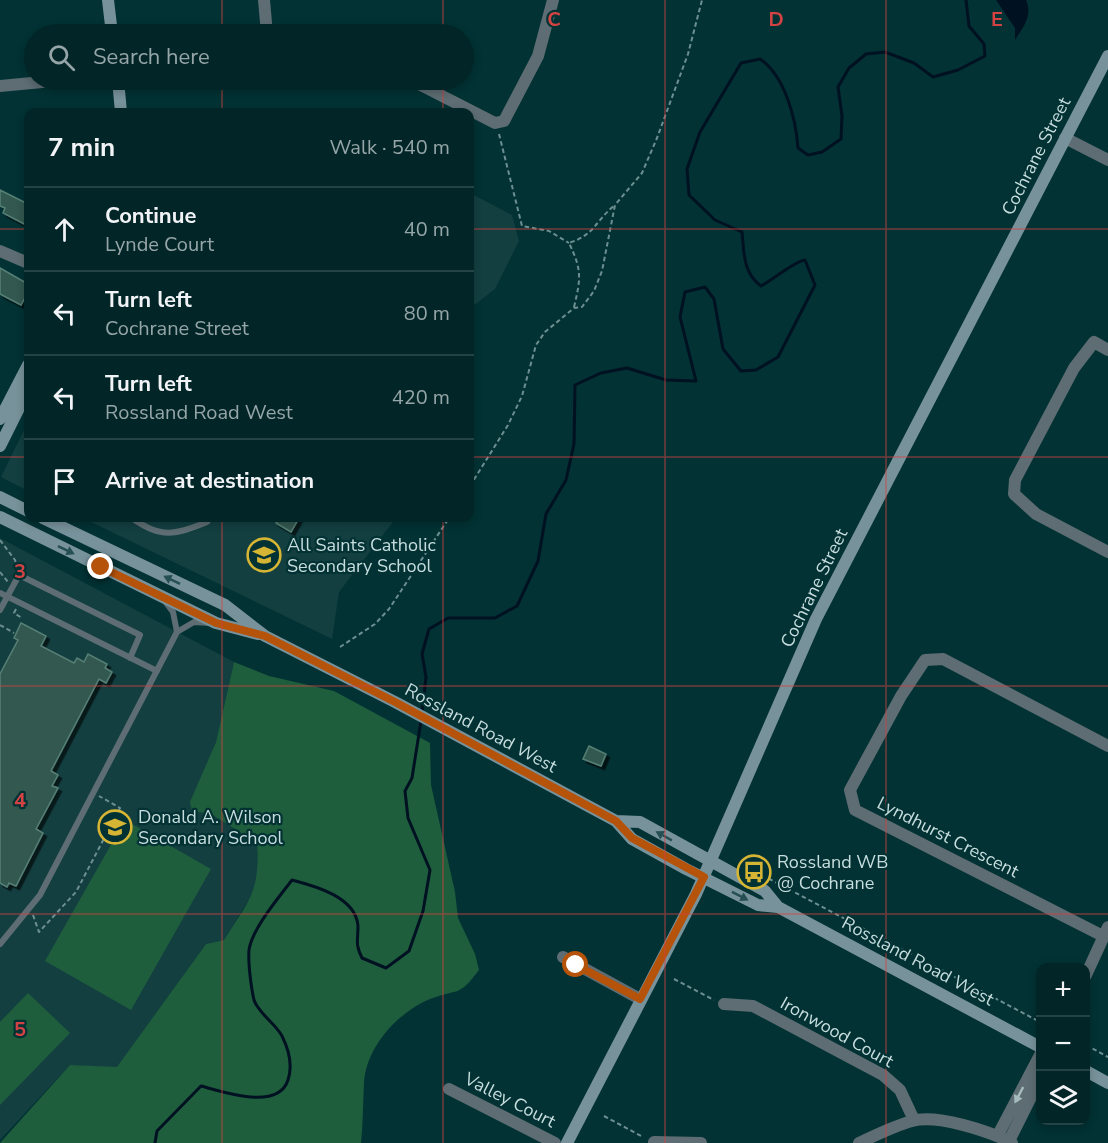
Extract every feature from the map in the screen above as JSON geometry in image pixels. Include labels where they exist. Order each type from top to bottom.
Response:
[{"type":"main road","points":[[108,0],[111,24]]},
{"type":"main road","name":"Cochrane Street","points":[[567,1143],[704,877],[816,619],[1108,56]]},
{"type":"main road","points":[[119,90],[120,108]]},
{"type":"main road","points":[[0,419],[24,373]]},
{"type":"main road","points":[[0,446],[24,398]]},
{"type":"main road","points":[[0,497],[24,509]]},
{"type":"main road","name":"Rossland Road West","points":[[0,516],[216,623],[265,636]]},
{"type":"main road","name":"Rossland Road West","points":[[51,522],[225,605],[265,636],[443,727],[616,821],[632,838],[758,905],[778,907],[1036,1044]]},
{"type":"main road","name":"Rossland Road West","points":[[616,821],[640,822],[765,891],[778,907]]},
{"type":"main road","points":[[1090,1073],[1108,1083]]},
{"type":"street","points":[[264,0],[266,24]]},
{"type":"street","points":[[474,112],[495,123],[504,121],[538,56],[553,0]]},
{"type":"street","points":[[0,86],[24,84]]},
{"type":"street","points":[[431,90],[466,108]]},
{"type":"street","points":[[1065,138],[1108,160]]},
{"type":"street","points":[[0,251],[24,261]]},
{"type":"street","points":[[1108,350],[1094,342],[1074,368],[1015,480],[1014,494],[1036,514],[1108,552]]},
{"type":"street","name":"Lyndhurst Crescent","points":[[1106,932],[855,810],[850,790],[902,696],[925,660],[943,659],[1108,746]]},
{"type":"street","points":[[1090,966],[1106,932]]},
{"type":"street","points":[[563,957],[640,999]]},
{"type":"street","name":"Ironwood Court","points":[[724,1004],[753,1006],[883,1075],[900,1090],[914,1120]]},
{"type":"street","points":[[1006,1140],[1036,1067]]},
{"type":"street","points":[[1006,1140],[1036,1088]]},
{"type":"street","name":"Valley Court","points":[[449,1089],[555,1143]]},
{"type":"street","points":[[859,1143],[914,1120],[945,1122],[1006,1140]]},
{"type":"street","points":[[654,1142],[701,1143]]},
{"type":"lane","points":[[138,522],[150,530],[178,534],[207,522]]},
{"type":"lane","points":[[0,609],[3,595],[19,575],[140,635],[130,658]]},
{"type":"lane","points":[[3,595],[157,671]]},
{"type":"lane","points":[[160,595],[173,612],[177,632]]},
{"type":"lane","points":[[0,944],[31,908],[94,794],[177,632],[194,622],[216,623]]},
{"type":"path","points":[[569,243],[585,238],[642,173],[688,54],[702,0]]},
{"type":"path","points":[[495,123],[522,226],[549,231],[569,243],[579,267],[581,279],[574,308]]},
{"type":"path","points":[[474,480],[508,425],[522,396],[536,345],[545,332],[574,308],[582,306],[594,291],[602,271],[615,205]]},
{"type":"path","points":[[340,647],[375,624],[389,609],[446,522]]},
{"type":"path","points":[[1,542],[15,560],[19,575]]},
{"type":"path","points":[[0,625],[14,633]]},
{"type":"path","points":[[31,908],[39,932],[76,892],[87,874],[120,808],[94,794]]},
{"type":"path","points":[[754,871],[1036,1019]]},
{"type":"path","points":[[674,979],[724,1004]]},
{"type":"path","points":[[1090,1047],[1108,1057]]},
{"type":"path","points":[[604,1116],[654,1142]]},
{"type":"shaded area","points":[[996,0],[1026,0],[1028,16],[1015,40],[1015,28]]},
{"type":"shaded area","points":[[474,195],[512,215],[519,241],[495,289],[474,305]]},
{"type":"shaded area","points":[[24,430],[24,489],[1,477]]},
{"type":"shaded area","name":"All Saints Catholic Secondary School","points":[[91,522],[393,522],[339,592],[332,639]]},
{"type":"shaded area","name":"Donald A. Wilson Secondary School","points":[[0,538],[234,662],[216,742],[191,802],[192,811],[211,814],[257,843],[258,874],[255,890],[224,940],[206,944],[117,1068],[70,1065],[0,1140]]},
{"type":"green space","points":[[234,662],[269,676],[334,691],[430,743],[431,785],[455,892],[458,918],[475,954],[479,970],[462,989],[430,999],[406,1013],[377,1044],[366,1070],[361,1143],[0,1143],[70,1065],[117,1067],[206,944],[224,940],[251,895],[257,874],[257,843],[211,814],[192,811],[190,802],[216,742]]},
{"type":"green space","points":[[125,820],[211,869],[131,1010],[45,961]]},
{"type":"green space","points":[[28,993],[70,1033],[0,1105],[0,1022]]},
{"type":"building","points":[[0,190],[24,202],[24,224],[3,213],[5,208],[0,206]]},
{"type":"building","points":[[0,268],[24,282],[24,299],[21,305],[0,294]]},
{"type":"building","points":[[277,522],[297,522],[291,532]]},
{"type":"building","points":[[21,623],[46,636],[41,646],[74,663],[77,658],[84,662],[88,654],[107,664],[105,668],[112,672],[106,683],[99,679],[51,771],[58,775],[52,786],[58,788],[36,829],[43,833],[16,886],[9,883],[7,887],[0,883],[0,674],[18,640],[14,638]]},
{"type":"building","points":[[589,746],[606,754],[601,766],[583,759]]},
{"type":"waterway","points":[[422,712],[426,677],[422,654],[429,629],[448,618],[495,618],[517,606],[538,561],[546,514],[566,480],[574,444],[575,385],[601,373],[627,368],[666,380],[696,381],[680,317],[685,292],[705,287],[714,299],[723,349],[741,371],[756,370],[778,357],[815,285],[805,260],[761,286],[748,269],[742,232],[715,220],[689,195],[687,169],[700,132],[741,63],[760,59],[769,67],[788,99],[795,124],[798,148],[808,155],[822,152],[841,139],[842,116],[838,87],[849,68],[866,54],[885,52],[914,63],[933,77],[958,70],[985,56],[984,44],[969,26],[966,0]]},
{"type":"waterway","points":[[155,1143],[157,1131],[201,1086],[236,1095],[262,1097],[273,1095],[282,1089],[288,1080],[290,1058],[287,1047],[279,1031],[254,1000],[249,950],[260,923],[292,880],[333,894],[350,907],[356,916],[358,946],[362,958],[386,968],[409,951],[423,911],[430,870],[408,818],[405,791],[412,778],[421,721]]},
{"type":"place","name":"All Saints Catholic Secondary School","points":[[264,555]]},
{"type":"place","name":"Donald A. Wilson Secondary School","points":[[115,827]]},
{"type":"place","name":"Rossland WB @ Cochrane","points":[[754,872]]},
{"type":"route","points":[[101,567],[216,623],[265,636],[395,702],[616,821],[632,838],[704,877],[675,937],[640,999],[576,965]]}]
